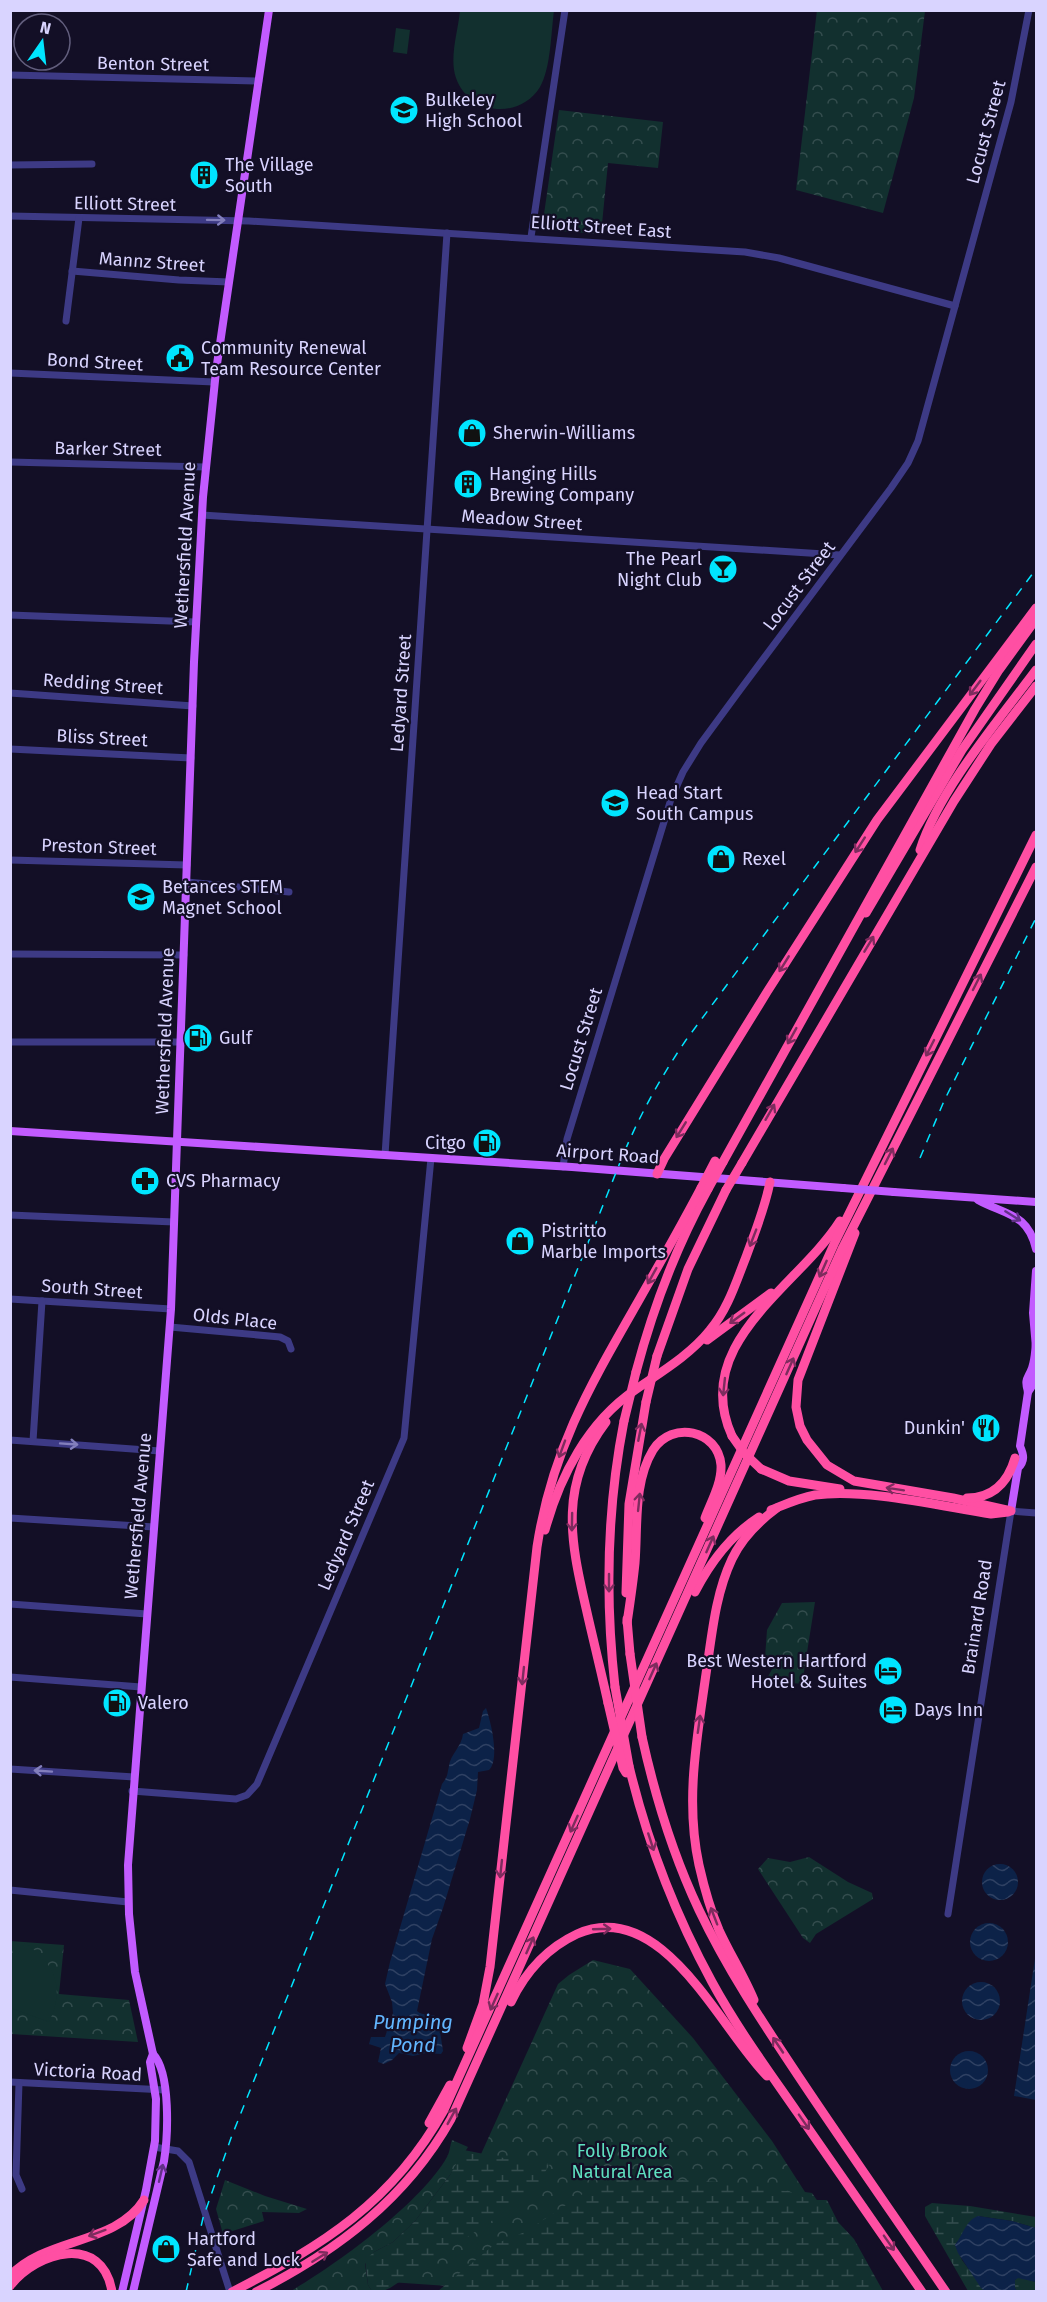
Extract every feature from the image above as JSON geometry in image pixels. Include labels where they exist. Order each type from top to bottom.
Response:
[{"type":"highway","points":[[657,1174],[754,1011],[867,835],[901,786],[1036,608]]},
{"type":"highway","points":[[369,2204],[401,2167],[432,2118],[463,2058],[483,2004],[492,1957],[541,1522],[553,1474],[566,1438],[586,1393],[719,1161],[743,1126],[975,709],[999,670],[1036,620]]},
{"type":"highway","points":[[844,943],[874,901],[962,750],[1036,644]]},
{"type":"highway","points":[[913,870],[926,832],[949,792],[1036,670]]},
{"type":"highway","points":[[946,2292],[765,2026],[729,1967],[689,1888],[664,1821],[642,1737],[627,1623],[626,1569],[629,1511],[635,1456],[657,1356],[685,1277],[726,1190],[970,775],[1036,686]]},
{"type":"highway","points":[[256,2292],[320,2257],[356,2232],[390,2201],[409,2179],[447,2125],[481,2056],[835,1242],[1036,835]]},
{"type":"highway","points":[[231,2292],[316,2246],[369,2204],[408,2164],[448,2102],[862,1208],[1036,867]]},
{"type":"highway","points":[[893,1121],[879,1142],[834,1229],[818,1251],[784,1284],[748,1327],[730,1358],[723,1398],[725,1414],[732,1436],[747,1457],[761,1469],[789,1481],[991,1514],[1011,1511]]},
{"type":"highway","points":[[690,1350],[711,1330],[727,1305],[762,1212],[770,1182]]},
{"type":"highway","points":[[704,1189],[665,1281],[636,1372],[624,1421],[613,1496],[609,1562],[610,1623],[615,1687],[628,1769],[657,1861],[693,1945],[732,2017],[922,2292]]},
{"type":"highway","points":[[862,1208],[851,1245],[799,1376],[796,1398],[800,1426],[810,1447],[835,1471],[851,1480],[1011,1511]]},
{"type":"highway","points":[[530,1617],[545,1531],[564,1476],[582,1445],[601,1420],[616,1405],[690,1350],[784,1284]]},
{"type":"highway","points":[[628,1769],[623,1768],[575,1561],[572,1508],[581,1469],[594,1441],[610,1417],[646,1383]]},
{"type":"highway","points":[[627,1623],[639,1497],[646,1465],[654,1449],[665,1437],[683,1432],[696,1434],[709,1441],[717,1451],[721,1473],[702,1526],[668,1606],[665,1634]]},
{"type":"highway","points":[[953,1498],[978,1498],[993,1492],[1003,1484],[1015,1458]]},
{"type":"highway","points":[[665,1634],[685,1612],[705,1573],[748,1524],[798,1499],[838,1493],[875,1496]]},
{"type":"highway","points":[[765,2026],[710,1906],[696,1850],[692,1786],[709,1654],[722,1586],[740,1545],[759,1522],[777,1508]]},
{"type":"highway","points":[[481,2056],[495,2038],[523,1981],[539,1961],[560,1944],[584,1931],[600,1928],[618,1929],[646,1940],[676,1961],[758,2067],[785,2094]]},
{"type":"highway","points":[[10,2276],[39,2255],[122,2223],[144,2200]]},
{"type":"highway","points":[[10,2286],[38,2263],[54,2256],[73,2253],[89,2257],[102,2266],[109,2278],[112,2292]]},
{"type":"highway","points":[[266,2292],[287,2276]]},
{"type":"main road","name":"Wethersfield Avenue","points":[[160,2090],[150,2062],[153,2054],[136,1980],[128,1902],[128,1856],[171,1309],[196,622],[202,515],[214,382],[269,10]]},
{"type":"main road","name":"Airport Road","points":[[10,1131],[563,1167],[1036,1202]]},
{"type":"main road","points":[[975,1198],[1021,1220],[1031,1234],[1036,1249]]},
{"type":"main road","name":"Brainard Road","points":[[1018,1468],[1022,1464],[1023,1454],[1020,1446],[1028,1392],[1027,1375],[1032,1371],[1036,1345],[1033,1312],[1036,1271]]},
{"type":"main road","name":"Brainard Road","points":[[1011,1511],[1018,1468],[1015,1458],[1016,1450],[1020,1446]]},
{"type":"main road","points":[[122,2292],[146,2190],[154,2147],[160,2090]]},
{"type":"main road","points":[[133,2292],[166,2148],[160,2090]]},
{"type":"main road","points":[[146,2190],[157,2192]]},
{"type":"street","points":[[531,237],[565,10]]},
{"type":"street","name":"Locust Street","points":[[563,1167],[567,1139],[671,799],[683,772],[701,743],[908,463],[924,423],[1011,102],[1029,10]]},
{"type":"street","name":"Benton Street","points":[[10,75],[259,81]]},
{"type":"street","points":[[10,165],[92,164]]},
{"type":"street","name":"Elliott Street","points":[[10,216],[239,221]]},
{"type":"street","points":[[66,321],[79,218]]},
{"type":"street","name":"Elliott Street East","points":[[239,221],[531,237],[745,252],[779,258],[955,306]]},
{"type":"street","name":"Ledyard Street","points":[[385,1155],[447,232]]},
{"type":"street","name":"Mannz Street","points":[[72,271],[229,282]]},
{"type":"street","name":"Bond Street","points":[[10,373],[214,382]]},
{"type":"street","name":"Barker Street","points":[[10,462],[206,467]]},
{"type":"street","name":"Meadow Street","points":[[202,515],[840,555]]},
{"type":"street","points":[[10,615],[196,622]]},
{"type":"street","name":"Redding Street","points":[[10,693],[193,706]]},
{"type":"street","name":"Bliss Street","points":[[10,748],[191,758]]},
{"type":"street","name":"Preston Street","points":[[10,860],[187,865]]},
{"type":"street","points":[[187,882],[290,892]]},
{"type":"street","points":[[10,954],[184,955]]},
{"type":"street","points":[[10,1042],[181,1042]]},
{"type":"street","name":"Ledyard Street","points":[[132,1791],[236,1799],[247,1795],[257,1784],[404,1438],[431,1158]]},
{"type":"street","points":[[10,1215],[174,1222]]},
{"type":"street","name":"South Street","points":[[10,1299],[171,1309]]},
{"type":"street","points":[[33,1441],[42,1301]]},
{"type":"street","name":"Olds Place","points":[[170,1327],[280,1337],[288,1341],[291,1349]]},
{"type":"street","points":[[10,1440],[160,1451]]},
{"type":"street","points":[[1011,1511],[1036,1513]]},
{"type":"street","name":"Brainard Road","points":[[948,1914],[1011,1511]]},
{"type":"street","points":[[10,1518],[154,1527]]},
{"type":"street","points":[[10,1604],[147,1614]]},
{"type":"street","points":[[10,1677],[141,1687]]},
{"type":"street","points":[[10,1769],[134,1777]]},
{"type":"street","points":[[10,1890],[128,1902]]},
{"type":"street","points":[[15,2083],[16,2175],[22,2188]]},
{"type":"street","name":"Victoria Road","points":[[15,2083],[160,2090]]},
{"type":"street","points":[[154,2147],[182,2153],[189,2162],[231,2292]]},
{"type":"green space","points":[[817,10],[925,11],[914,98],[883,213],[796,190]]},
{"type":"green space","points":[[460,11],[554,11],[544,79],[531,98],[520,105],[495,109],[472,100],[463,90],[456,78],[453,62]]},
{"type":"green space","points":[[396,28],[410,30],[407,54],[393,52]]},
{"type":"green space","points":[[559,110],[663,122],[658,168],[608,163],[601,234],[542,228]]},
{"type":"green space","points":[[815,1602],[802,1684],[766,1680],[775,1664],[765,1658],[767,1630],[782,1603]]},
{"type":"green space","points":[[809,1857],[848,1882],[872,1893],[873,1899],[816,1934],[810,1943],[803,1938],[758,1869],[768,1858],[790,1862]]},
{"type":"green space","points":[[10,1941],[64,1945],[59,1994],[129,2000],[138,2042],[11,2034]]},
{"type":"green space","points":[[25,1943],[44,1960],[55,1978],[56,1999],[49,2022],[11,2008],[11,1965]]},
{"type":"green space","name":"Folly Brook Natural Area","points":[[593,1960],[630,1969],[693,2038],[772,2141],[805,2192],[812,2193],[880,2291],[448,2286],[375,2281],[477,2163],[558,1984]]},
{"type":"green space","points":[[452,2140],[468,2147],[450,2175],[415,2221],[393,2242],[374,2252],[365,2264],[368,2285],[372,2291],[289,2292],[352,2250],[398,2213],[435,2175],[448,2155]]},
{"type":"green space","points":[[464,2150],[534,2164],[550,2164],[537,2185],[511,2208],[390,2288],[383,2291],[372,2291],[368,2285],[365,2260],[374,2252],[393,2242],[415,2221],[450,2175]]},
{"type":"green space","points":[[616,2172],[643,2178],[738,2183],[790,2192],[810,2200],[827,2200],[838,2222],[854,2239],[883,2291],[438,2291],[495,2244],[525,2232]]},
{"type":"green space","points":[[225,2180],[307,2209],[299,2213],[262,2212],[264,2221],[223,2234],[216,2209]]},
{"type":"green space","points":[[932,2203],[970,2206],[1036,2217],[1036,2228],[1012,2221],[978,2216],[974,2219],[955,2245],[962,2260],[985,2291],[968,2291],[925,2216],[925,2207]]},
{"type":"green space","points":[[1018,2277],[1036,2282],[1036,2291],[1017,2291],[1015,2280]]},
{"type":"water","name":"Pumping Pond","points":[[486,1708],[492,1731],[494,1758],[489,1770],[478,1772],[477,1790],[470,1819],[432,1939],[417,2011],[438,2018],[443,2051],[441,2054],[426,2053],[413,2056],[399,2053],[384,2064],[378,2062],[381,2048],[369,2044],[371,2037],[385,2037],[393,2013],[392,2002],[385,1984],[390,1962],[451,1758],[461,1743],[463,1734],[479,1728],[483,1711]]},
{"type":"water","points":[[1000,1864],[1013,1869],[1018,1882],[1013,1895],[1000,1900],[987,1895],[982,1882],[987,1869]]},
{"type":"water","points":[[989,1923],[1002,1929],[1008,1942],[1002,1955],[989,1961],[976,1955],[970,1942],[976,1929]]},
{"type":"water","points":[[1036,1952],[1036,2100],[1014,2096]]},
{"type":"water","points":[[981,1982],[994,1988],[1000,2001],[994,2014],[981,2020],[968,2014],[962,2001],[968,1988]]},
{"type":"water","points":[[969,2051],[982,2057],[988,2070],[982,2083],[969,2089],[956,2083],[950,2070],[956,2057]]},
{"type":"water","points":[[978,2216],[1012,2221],[1036,2228],[1036,2282],[1018,2278],[1015,2280],[1017,2291],[985,2291],[981,2288],[955,2245],[968,2224]]},
{"type":"railway","points":[[186,2292],[203,2218],[231,2138],[621,1160],[642,1114],[686,1040],[1036,569]]},
{"type":"railway","points":[[920,1158],[944,1101],[1036,918]]},
{"type":"place","name":"Bulkeley High School","points":[[404,110]]},
{"type":"place","name":"The Village South","points":[[204,175]]},
{"type":"place","name":"Community Renewal Team Resource Center","points":[[180,358]]},
{"type":"place","name":"Sherwin-Williams","points":[[472,433]]},
{"type":"place","name":"Hanging Hills Brewing Company","points":[[468,484]]},
{"type":"place","name":"The Pearl Night Club","points":[[723,569]]},
{"type":"place","name":"Head Start South Campus","points":[[615,803]]},
{"type":"place","name":"Rexel","points":[[721,859]]},
{"type":"place","name":"Betances STEM Magnet School","points":[[141,897]]},
{"type":"place","name":"Gulf","points":[[198,1038]]},
{"type":"place","name":"Citgo","points":[[487,1143]]},
{"type":"place","name":"CVS Pharmacy","points":[[145,1181]]},
{"type":"place","name":"Pistritto Marble Imports","points":[[520,1241]]},
{"type":"place","name":"Dunkin'","points":[[986,1428]]},
{"type":"place","name":"Best Western Hartford Hotel & Suites","points":[[888,1671]]},
{"type":"place","name":"Valero","points":[[117,1703]]},
{"type":"place","name":"Days Inn","points":[[893,1710]]},
{"type":"place","name":"Hartford Safe and Lock","points":[[166,2249]]}]
